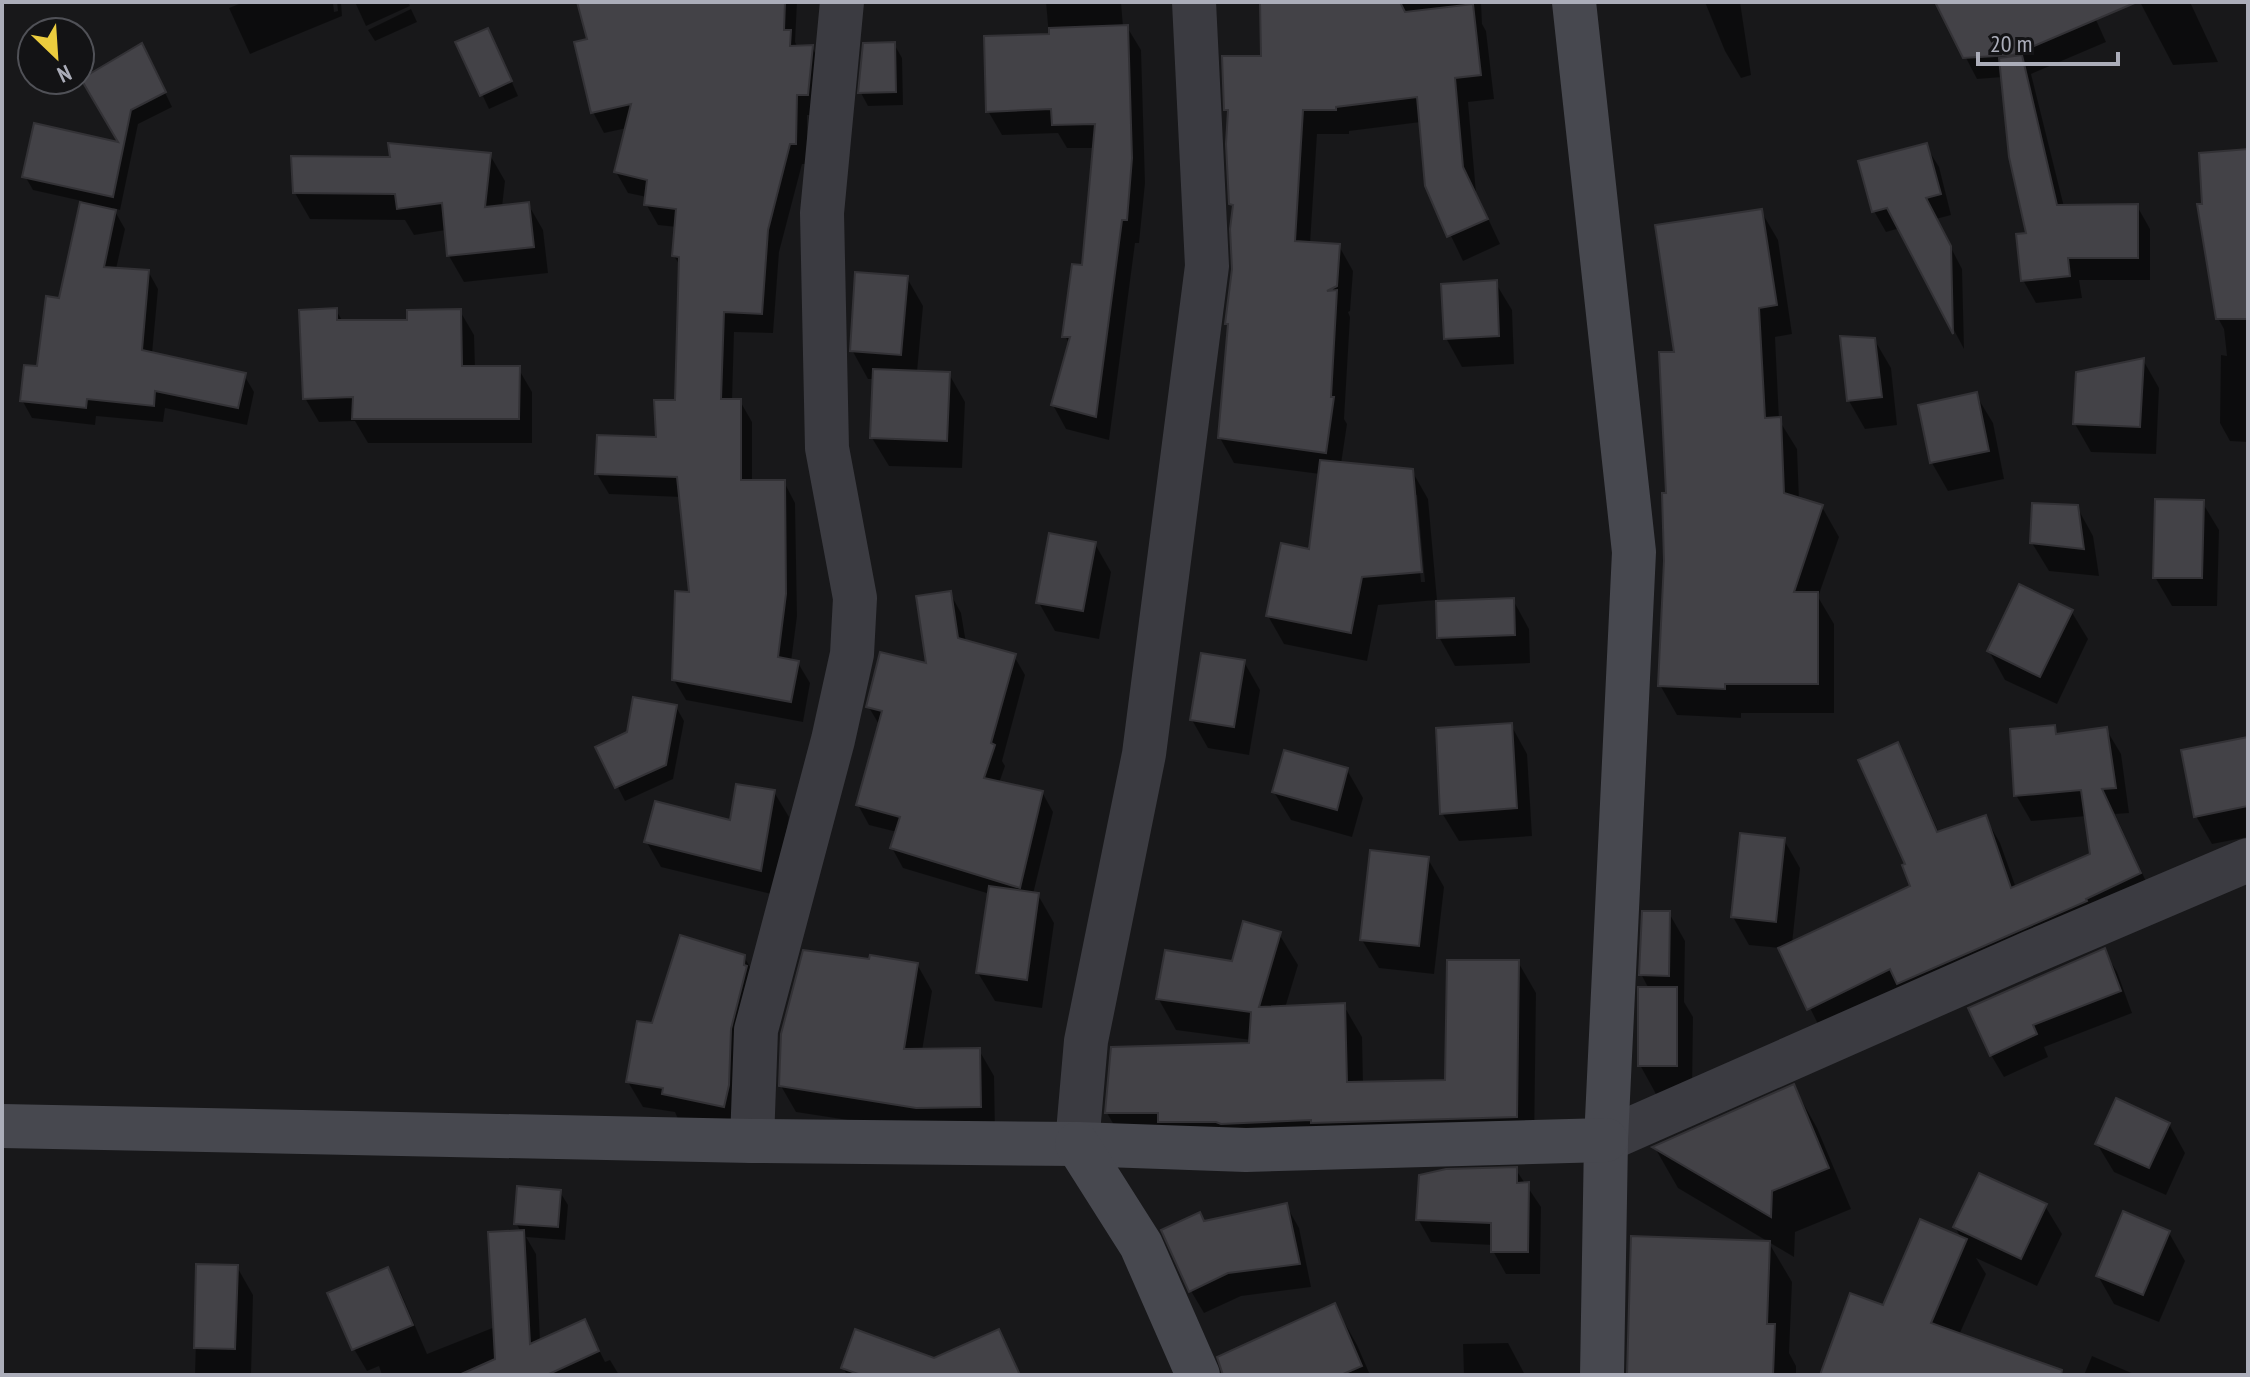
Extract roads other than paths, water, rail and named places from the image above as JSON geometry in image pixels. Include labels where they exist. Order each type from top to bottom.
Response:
[{"type":"street","points":[[752,1141],[756,1030],[833,740],[852,654],[855,598],[827,448],[822,213],[842,2]]},
{"type":"street","points":[[1194,2],[1207,266],[1144,754],[1086,1041],[1077,1144],[1141,1245],[1198,1375]]},
{"type":"street","points":[[1574,2],[1634,552],[1606,1140],[1602,1375]]},
{"type":"street","points":[[2,1126],[752,1141],[1077,1144],[1246,1150],[1606,1140],[2248,860]]}]
